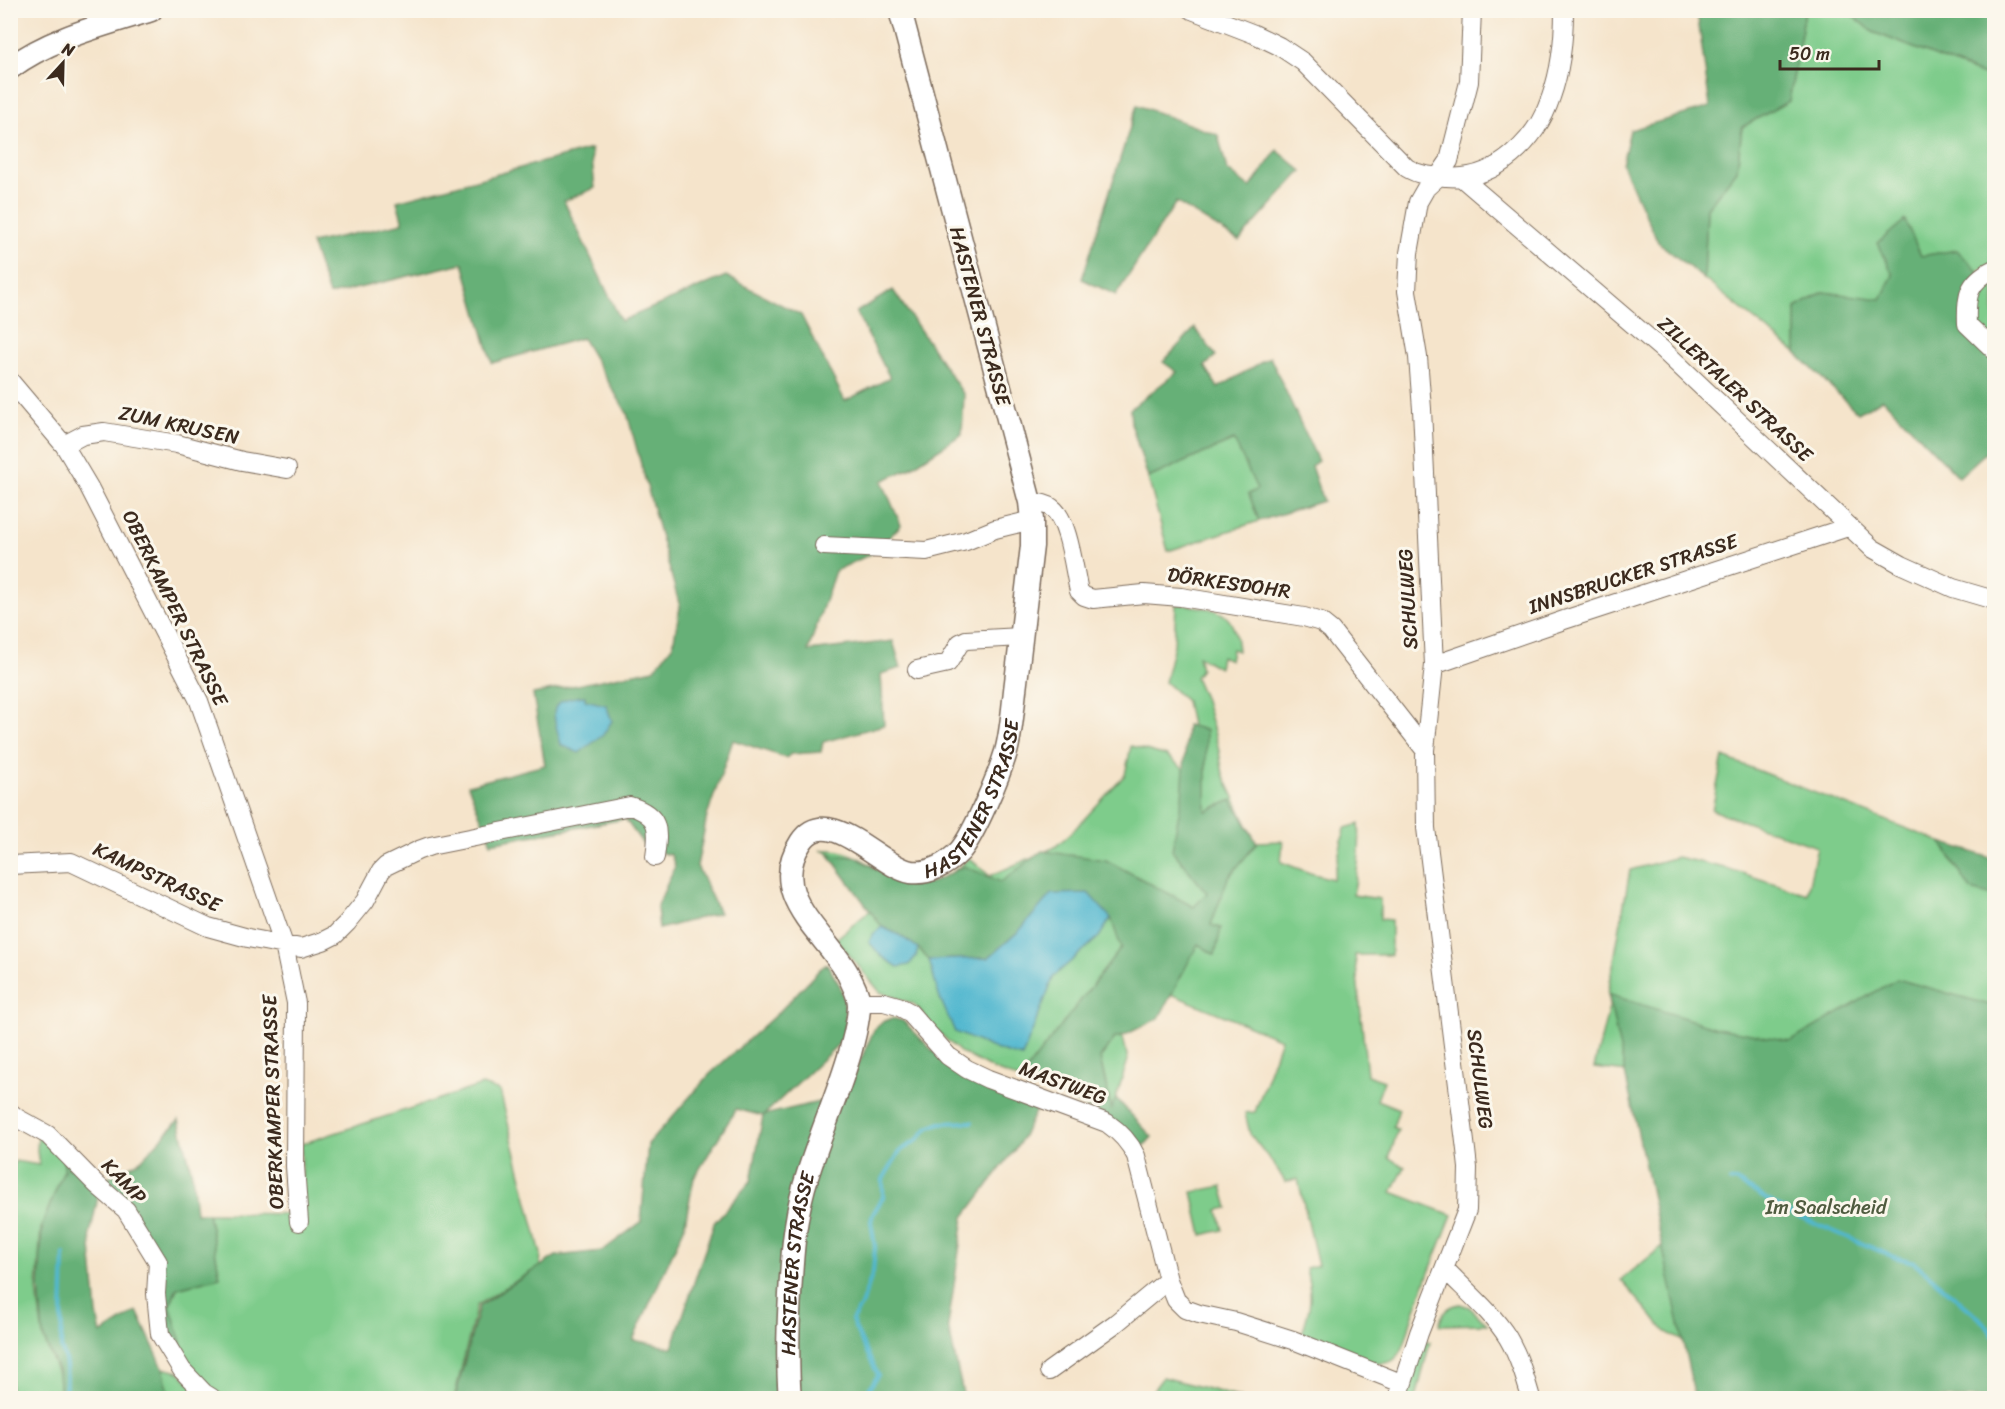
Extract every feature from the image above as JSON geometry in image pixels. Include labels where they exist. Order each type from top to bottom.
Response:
[{"type":"main road","points":[[10,68],[28,55],[68,38],[151,10]]},
{"type":"main road","name":"HASTENER STRASSE","points":[[790,1398],[788,1324],[793,1245],[798,1212],[808,1175],[843,1078],[855,1034],[859,1002],[853,983],[843,966],[798,906],[790,888],[789,871],[793,856],[803,838],[814,831],[827,829],[841,832],[890,864],[910,872],[939,867],[959,851],[989,796],[1006,752],[1032,546],[1031,511],[900,10]]},
{"type":"street","points":[[1192,10],[1254,34],[1290,53],[1317,75],[1407,168],[1417,174],[1463,179],[1485,173],[1503,162],[1516,151],[1538,125],[1556,81],[1561,56],[1564,10]]},
{"type":"street","name":"SCHULWEG","points":[[1468,1197],[1466,1150],[1426,828],[1425,750],[1434,665],[1422,408],[1418,357],[1407,291],[1409,253],[1419,202],[1426,188],[1438,177],[1449,160],[1469,82],[1472,10]]},
{"type":"street","name":"ZILLERTALER STRASSE","points":[[1463,179],[1670,357],[1872,548],[1902,565],[1953,588],[1995,600]]},
{"type":"street","points":[[1995,269],[1981,275],[1966,298],[1966,324],[1995,350]]},
{"type":"street","name":"OBERKAMPER STRASSE","points":[[10,381],[64,445],[89,487],[199,701],[284,945],[296,1003],[295,1166],[299,1222]]},
{"type":"street","name":"ZUM KRUSEN","points":[[64,445],[83,435],[104,432],[177,444],[242,461],[286,469]]},
{"type":"street","name":"DÖRKESDOHR","points":[[1031,511],[1049,506],[1059,515],[1067,538],[1079,591],[1084,596],[1094,599],[1144,594],[1181,597],[1304,617],[1321,622],[1331,630],[1425,750]]},
{"type":"street","points":[[824,546],[926,551],[966,541],[1031,511]]},
{"type":"street","name":"INNSBRUCKER STRASSE","points":[[1434,665],[1848,526]]},
{"type":"street","points":[[917,670],[948,663],[960,643],[966,640],[1021,637]]},
{"type":"street","points":[[284,945],[301,948],[335,934],[365,901],[377,877],[386,866],[430,846],[630,806],[644,810],[652,817],[658,834],[655,857]]},
{"type":"street","name":"KAMPSTRASSE","points":[[10,865],[71,862],[208,927],[284,945]]},
{"type":"street","name":"MASTWEG","points":[[859,1002],[884,1002],[898,1006],[909,1012],[948,1056],[967,1069],[997,1083],[1107,1123],[1119,1131],[1130,1143],[1136,1156],[1168,1280],[1176,1300],[1185,1309],[1293,1340],[1399,1391],[1462,1224],[1468,1197]]},
{"type":"street","name":"KAMP","points":[[10,1112],[48,1135],[97,1185],[126,1210],[158,1262],[156,1294],[160,1334],[182,1370],[204,1393],[212,1398]]},
{"type":"street","points":[[1445,1269],[1507,1336],[1517,1356],[1531,1398]]},
{"type":"street","points":[[1050,1371],[1116,1323],[1168,1280]]},
{"type":"green space","points":[[1697,11],[1805,11],[1789,101],[1742,127],[1737,170],[1707,208],[1704,279],[1658,242],[1622,164],[1630,130],[1710,107]]},
{"type":"green space","points":[[1805,11],[1846,11],[1873,32],[1994,79],[1994,265],[1974,272],[1957,250],[1921,256],[1905,221],[1893,275],[1881,300],[1823,292],[1796,308],[1796,353],[1704,279],[1707,208],[1737,170],[1742,127],[1789,101]]},
{"type":"green space","points":[[1846,11],[1994,11],[1994,79],[1873,32]]},
{"type":"green space","points":[[1137,105],[1218,135],[1227,170],[1250,188],[1277,150],[1302,171],[1239,241],[1176,202],[1116,295],[1082,279]]},
{"type":"green space","points":[[591,149],[595,188],[564,201],[621,321],[726,276],[801,315],[845,401],[890,378],[856,312],[893,290],[964,395],[962,434],[910,468],[882,481],[901,525],[875,552],[835,571],[808,651],[893,641],[901,668],[881,674],[884,725],[823,742],[821,752],[791,754],[786,758],[733,740],[707,816],[697,866],[719,913],[659,929],[657,907],[675,866],[671,855],[647,849],[625,819],[491,843],[468,785],[545,765],[533,694],[654,669],[673,645],[680,607],[627,413],[582,338],[492,363],[463,263],[329,295],[311,243],[403,223],[397,201]]},
{"type":"green space","points":[[1905,220],[1921,256],[1957,250],[1981,275],[1967,324],[1994,351],[1994,445],[1959,477],[1883,399],[1858,413],[1796,353],[1796,308],[1823,292],[1881,299],[1893,275],[1878,243]]},
{"type":"green space","points":[[1994,270],[1994,350],[1967,324],[1973,285]]},
{"type":"green space","points":[[1195,328],[1216,356],[1205,366],[1218,388],[1270,357],[1318,461],[1311,466],[1323,501],[1259,521],[1249,494],[1257,489],[1234,440],[1148,478],[1131,423],[1130,409],[1177,372],[1163,362]]},
{"type":"green space","points":[[1234,440],[1258,490],[1249,494],[1259,521],[1168,551],[1148,478]]},
{"type":"green space","points":[[1176,604],[1220,612],[1232,625],[1236,636],[1238,651],[1232,649],[1230,660],[1221,656],[1219,668],[1198,656],[1201,669],[1195,677],[1205,700],[1223,774],[1255,842],[1283,841],[1281,862],[1333,879],[1345,828],[1359,824],[1359,860],[1353,895],[1380,899],[1380,919],[1391,920],[1391,955],[1355,955],[1367,1075],[1384,1081],[1377,1100],[1399,1109],[1393,1127],[1398,1130],[1389,1158],[1405,1167],[1392,1192],[1452,1215],[1402,1349],[1396,1358],[1387,1363],[1370,1362],[1302,1334],[1310,1301],[1306,1268],[1318,1265],[1298,1179],[1285,1182],[1250,1134],[1245,1113],[1255,1112],[1281,1039],[1154,987],[1054,1056],[1043,1088],[994,1070],[960,1052],[936,1030],[914,1004],[880,992],[836,939],[886,897],[847,863],[820,850],[842,851],[907,885],[924,885],[944,878],[969,858],[990,876],[1055,847],[1072,832],[1125,775],[1131,746],[1167,756],[1189,773],[1194,740],[1186,701],[1165,682],[1174,645]]},
{"type":"green space","points":[[1187,725],[1206,730],[1206,811],[1232,800],[1257,843],[1228,878],[1211,925],[1221,928],[1215,955],[1198,944],[1159,1018],[1115,1038],[1100,1058],[1111,1109],[1116,1098],[1152,1137],[1142,1148],[1106,1117],[1022,1076],[1121,948],[1111,918],[1019,931],[988,958],[929,960],[918,948],[882,927],[829,855],[856,857],[899,883],[911,886],[933,882],[964,866],[1001,882],[1042,851],[1106,860],[1194,907],[1207,893],[1172,850],[1182,797]]},
{"type":"green space","name":"Im Saalscheid","points":[[1723,757],[1941,842],[1957,869],[1994,885],[1994,1398],[1708,1354],[1666,1332],[1621,1280],[1681,1231],[1696,1080],[1594,1068],[1612,995],[1608,994],[1630,870],[1677,857],[1729,869],[1807,894],[1817,847],[1712,810]]},
{"type":"green space","points":[[1941,842],[1994,859],[1994,896],[1971,890]]},
{"type":"green space","points":[[827,964],[840,986],[846,1020],[844,1039],[764,1115],[844,1096],[875,1028],[892,1018],[903,1021],[947,1065],[1038,1106],[1019,1144],[964,1217],[948,1326],[964,1398],[455,1398],[479,1306],[556,1256],[602,1251],[641,1222],[648,1144],[710,1074],[780,1011]],"holes":[[[736,1109],[763,1116],[751,1181],[714,1223],[672,1348],[633,1340],[684,1228],[694,1178]]]},
{"type":"green space","name":"Im Saalscheid","points":[[1897,979],[1994,1006],[1994,1398],[1695,1398],[1608,994],[1717,1028],[1791,1041]]},
{"type":"green space","points":[[1123,1037],[1128,1060],[1112,1110],[1100,1058],[1115,1038]]},
{"type":"green space","points":[[482,1085],[500,1091],[541,1254],[540,1266],[477,1305],[454,1398],[222,1398],[211,1393],[191,1377],[170,1305],[177,1288],[220,1277],[208,1213],[303,1214],[301,1144]]},
{"type":"green space","points":[[179,1120],[192,1174],[196,1213],[208,1213],[220,1277],[177,1288],[170,1305],[191,1377],[170,1345],[162,1263],[100,1182],[141,1160]]},
{"type":"green space","points":[[38,1134],[63,1154],[64,1170],[41,1227],[37,1289],[43,1337],[58,1374],[60,1398],[11,1398],[11,1180],[15,1161],[39,1165]]},
{"type":"green space","points":[[63,1154],[99,1193],[90,1234],[101,1334],[137,1311],[163,1368],[170,1398],[60,1398],[58,1371],[43,1336],[39,1287],[42,1225],[64,1170]]},
{"type":"green space","points":[[1222,1186],[1228,1208],[1218,1210],[1223,1230],[1202,1235],[1192,1192]]},
{"type":"green space","points":[[1460,1304],[1469,1307],[1487,1324],[1439,1325],[1446,1311]]},
{"type":"green space","points":[[1422,1340],[1430,1342],[1416,1398],[1405,1398]]},
{"type":"green space","points":[[163,1368],[179,1372],[206,1398],[170,1398]]},
{"type":"green space","points":[[1163,1377],[1242,1398],[1147,1398]]},
{"type":"water","points":[[585,696],[585,700],[606,705],[612,721],[603,735],[579,753],[561,745],[554,716],[557,704],[563,700]]},
{"type":"water","points":[[1088,893],[1111,918],[1099,937],[1054,976],[1022,1057],[1000,1051],[955,1032],[939,996],[929,960],[988,958],[1019,931],[1051,894]]},
{"type":"water","points":[[882,927],[918,948],[916,957],[909,965],[898,967],[881,956],[869,942],[873,934]]},
{"type":"waterway","points":[[867,1398],[869,1389],[878,1375],[852,1320],[861,1306],[873,1272],[875,1247],[871,1221],[883,1197],[883,1179],[900,1151],[916,1141],[928,1128],[940,1123],[972,1122]]},
{"type":"waterway","points":[[1730,1181],[1736,1181],[1788,1212],[1894,1257],[1914,1262],[1984,1322],[1994,1337]]},
{"type":"waterway","points":[[63,1398],[66,1386],[65,1360],[61,1348],[64,1254]]}]
